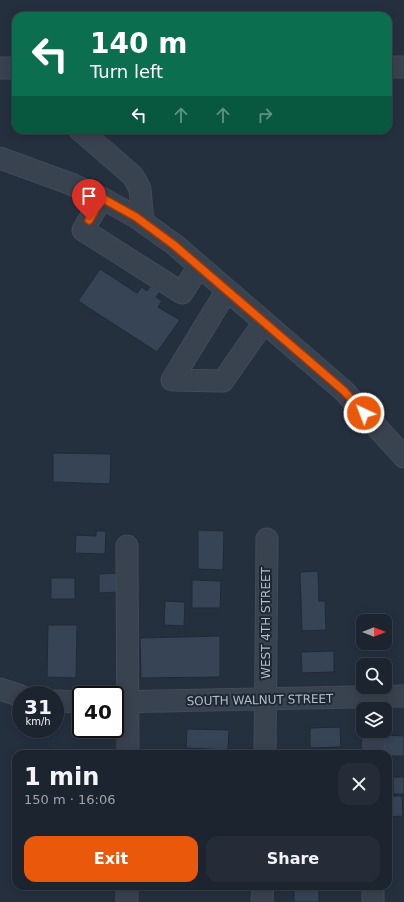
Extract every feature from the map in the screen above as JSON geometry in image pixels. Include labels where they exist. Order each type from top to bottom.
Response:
[{"type":"street","points":[[392,67],[404,67]]},
{"type":"street","points":[[0,68],[12,68]]},
{"type":"street","points":[[85,134],[133,176],[140,189],[143,222]]},
{"type":"street","points":[[0,158],[71,184],[102,198],[143,222],[199,266],[344,391],[404,457]]},
{"type":"street","points":[[102,198],[83,230],[182,293],[199,266]]},
{"type":"street","points":[[227,290],[172,380],[222,381],[264,322]]},
{"type":"street","name":"WEST 4TH STREET","points":[[265,750],[267,539]]},
{"type":"street","points":[[122,686],[127,546]]},
{"type":"street","points":[[0,689],[12,693]]},
{"type":"street","name":"SOUTH WALNUT STREET","points":[[378,702],[404,696]]},
{"type":"street","name":"SOUTH WALNUT STREET","points":[[124,703],[266,700],[356,702]]},
{"type":"street","points":[[124,725],[127,750]]},
{"type":"street","points":[[374,738],[374,750]]},
{"type":"street","points":[[127,890],[127,902]]},
{"type":"street","points":[[262,902],[263,890]]},
{"type":"street","points":[[373,902],[374,890]]},
{"type":"building","points":[[100,269],[137,293],[142,287],[147,291],[150,286],[160,292],[156,297],[162,301],[158,307],[180,320],[157,352],[78,301]]},
{"type":"building","points":[[53,453],[111,454],[110,484],[53,482]]},
{"type":"building","points":[[198,530],[224,531],[223,570],[198,569]]},
{"type":"building","points":[[96,531],[106,531],[105,554],[75,553],[76,535],[96,536]]},
{"type":"building","points":[[318,571],[319,601],[325,601],[326,630],[302,631],[300,572]]},
{"type":"building","points":[[119,573],[119,592],[99,593],[99,574]]},
{"type":"building","points":[[51,578],[75,578],[75,599],[51,599]]},
{"type":"building","points":[[192,580],[221,581],[220,608],[192,608]]},
{"type":"building","points":[[165,601],[185,602],[184,626],[164,625]]},
{"type":"building","points":[[48,625],[77,625],[76,678],[47,677]]},
{"type":"building","points":[[220,636],[220,677],[141,678],[140,638]]},
{"type":"building","points":[[334,651],[334,672],[302,673],[301,652]]},
{"type":"building","points":[[340,727],[341,747],[310,748],[310,728]]},
{"type":"building","points":[[187,729],[229,730],[228,750],[186,748]]},
{"type":"building","points":[[392,735],[404,736],[404,756],[392,756],[392,750],[384,750],[385,738],[392,738]]},
{"type":"building","points":[[393,777],[404,777],[404,794],[393,794]]},
{"type":"building","points":[[392,796],[402,796],[403,816],[392,817]]},
{"type":"building","points":[[294,890],[319,890],[319,902],[294,902]]},
{"type":"route","points":[[89,220],[102,198],[136,217],[183,252],[344,391],[364,413]]}]
